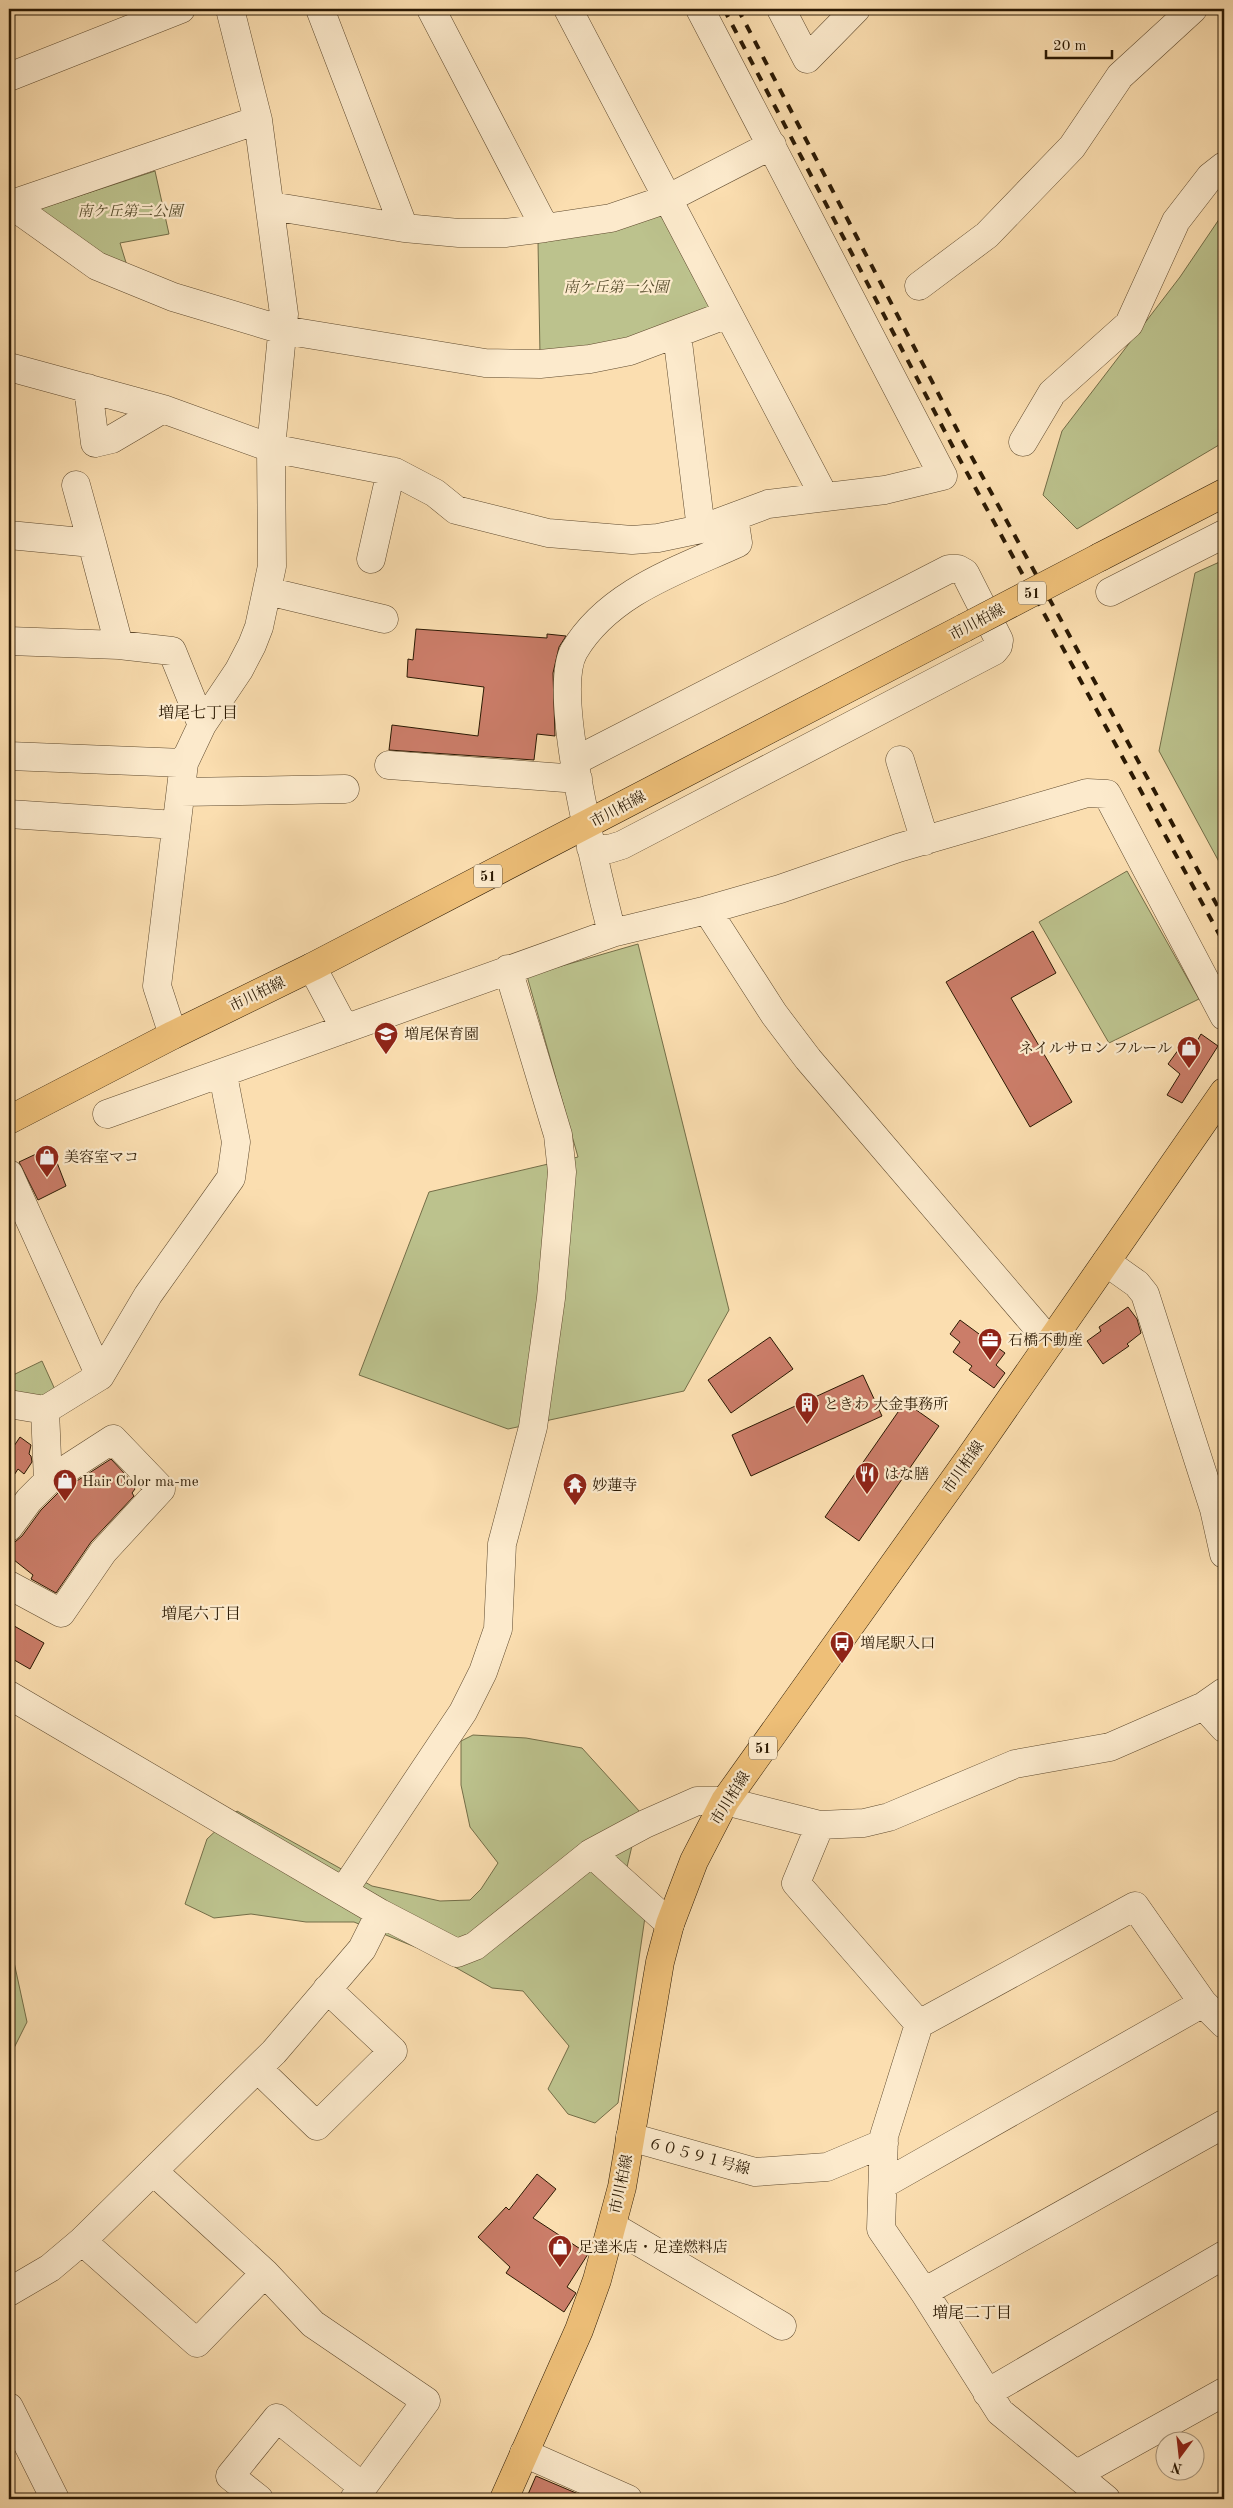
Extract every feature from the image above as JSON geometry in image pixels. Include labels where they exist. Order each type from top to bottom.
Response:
[{"type":"main road","name":"市川柏線","points":[[9,1120],[173,1035],[312,967],[589,837],[964,628],[1224,493]]},
{"type":"main road","name":"市川柏線","points":[[504,2499],[579,2330],[597,2280],[612,2226],[630,2137],[660,1962],[670,1924],[694,1861],[726,1801],[1224,1092]]},
{"type":"street","points":[[9,76],[181,9]]},
{"type":"street","points":[[173,1035],[156,986],[184,764],[202,725],[239,670],[252,644],[259,627],[272,566],[271,448],[284,314],[258,120],[230,9]]},
{"type":"street","points":[[320,9],[404,228]]},
{"type":"street","points":[[431,9],[545,228]]},
{"type":"street","points":[[568,9],[824,496]]},
{"type":"street","points":[[9,367],[163,409],[271,448],[391,471],[435,493],[456,510],[548,533],[632,540],[658,538],[702,529],[768,504],[886,490],[942,476],[700,9]]},
{"type":"street","points":[[780,9],[808,60],[856,9]]},
{"type":"street","points":[[919,286],[987,235],[1072,147],[1120,76],[1193,9]]},
{"type":"street","points":[[9,204],[258,120]]},
{"type":"street","points":[[271,206],[404,228],[459,233],[505,233],[611,218],[668,199],[772,145]]},
{"type":"street","points":[[1023,442],[1052,394],[1130,324],[1176,221],[1210,177],[1224,166]]},
{"type":"street","points":[[9,204],[97,266],[173,298],[283,330],[485,363],[540,364],[590,360],[630,351],[728,314]]},
{"type":"street","points":[[677,334],[702,529]]},
{"type":"street","points":[[88,388],[95,443],[112,440],[163,409]]},
{"type":"street","points":[[370,559],[391,471]]},
{"type":"street","points":[[76,485],[119,645]]},
{"type":"street","points":[[612,933],[589,837],[577,770],[567,690],[568,668],[574,652],[595,624],[623,599],[668,573],[738,544],[734,517]]},
{"type":"street","points":[[1110,592],[1224,534]]},
{"type":"street","points":[[9,535],[92,543]]},
{"type":"street","points":[[389,765],[577,770],[949,569],[958,569],[965,574],[999,640],[994,651],[622,845],[609,849],[589,837]]},
{"type":"street","points":[[267,591],[384,619]]},
{"type":"street","points":[[9,641],[119,645],[172,651],[202,725]]},
{"type":"street","points":[[9,756],[184,764]]},
{"type":"street","points":[[900,760],[925,840]]},
{"type":"street","points":[[180,792],[345,790]]},
{"type":"street","points":[[106,1114],[223,1074],[508,969],[612,933],[707,910],[925,840],[1087,793],[1107,794],[1224,1016]]},
{"type":"street","points":[[9,814],[176,825]]},
{"type":"street","points":[[707,910],[774,1014],[808,1059],[1050,1342]]},
{"type":"street","points":[[312,967],[346,1029]]},
{"type":"street","points":[[344,1890],[463,1712],[483,1672],[498,1629],[502,1544],[533,1427],[550,1298],[562,1172],[558,1135],[508,969]]},
{"type":"street","points":[[9,1404],[45,1410],[100,1376],[148,1295],[231,1178],[236,1142],[223,1074]]},
{"type":"street","points":[[9,1174],[100,1376]]},
{"type":"street","points":[[1106,1262],[1137,1284],[1145,1294],[1214,1509],[1224,1554]]},
{"type":"street","points":[[45,1410],[48,1481]]},
{"type":"street","points":[[9,1527],[29,1500],[48,1481],[113,1439],[161,1489],[103,1552],[61,1613],[9,1585]]},
{"type":"street","points":[[9,1695],[344,1890],[380,1913],[457,1953],[475,1946],[591,1853],[645,1824],[697,1802],[726,1801],[820,1824],[864,1823],[889,1817],[1015,1764],[1110,1747],[1214,1700],[1224,1728]]},
{"type":"street","points":[[820,1824],[796,1883],[919,2024]]},
{"type":"street","points":[[591,1853],[670,1924]]},
{"type":"street","points":[[1106,2499],[1000,2412],[986,2393],[924,2292],[881,2229],[884,2184],[884,2136],[919,2024],[1135,1906],[1203,2003],[1224,2024]]},
{"type":"street","points":[[9,2292],[50,2268],[82,2241],[258,2069],[362,1949],[380,1913]]},
{"type":"street","points":[[258,2069],[317,2126],[392,2051],[327,1989]]},
{"type":"street","points":[[884,2184],[1203,2003]]},
{"type":"street","points":[[924,2292],[1224,2124]]},
{"type":"street","name":"６０５９１号線","points":[[630,2137],[755,2172],[827,2167],[884,2143]]},
{"type":"street","points":[[153,2171],[265,2273],[313,2324],[426,2401],[358,2493],[277,2418],[230,2476],[259,2499]]},
{"type":"street","points":[[612,2226],[782,2326]]},
{"type":"street","points":[[82,2241],[197,2343],[265,2273]]},
{"type":"street","points":[[986,2393],[1224,2254]]},
{"type":"street","points":[[1077,2474],[1224,2392]]},
{"type":"street","points":[[9,2408],[55,2499]]},
{"type":"street","points":[[524,2453],[625,2499]]},
{"type":"green space","name":"南ケ丘第二公園","points":[[155,171],[169,234],[120,243],[128,269],[103,257],[36,210]]},
{"type":"green space","points":[[1224,212],[1224,442],[1077,529],[1043,495],[1062,431],[1180,277]]},
{"type":"green space","name":"南ケ丘第一公園","points":[[653,214],[666,218],[711,304],[709,313],[631,342],[540,355],[538,241]]},
{"type":"green space","points":[[1224,560],[1224,871],[1159,751],[1195,573]]},
{"type":"green space","points":[[1127,871],[1199,999],[1109,1043],[1039,922]]},
{"type":"green space","points":[[638,944],[729,1310],[684,1391],[508,1429],[359,1375],[429,1192],[578,1157],[527,976]]},
{"type":"green space","points":[[42,1361],[57,1394],[48,1401],[9,1398],[9,1377]]},
{"type":"green space","points":[[473,1735],[526,1738],[582,1748],[640,1812],[627,1867],[645,1917],[618,2103],[595,2123],[568,2114],[548,2089],[569,2046],[523,1991],[492,1988],[430,1953],[354,1922],[306,1922],[251,1914],[214,1918],[185,1904],[207,1839],[237,1811],[372,1886],[440,1901],[470,1900],[481,1889],[498,1863],[470,1827],[461,1785],[461,1741]]},
{"type":"green space","points":[[9,1939],[27,2022],[9,2058]]},
{"type":"building","points":[[416,629],[547,638],[547,634],[566,636],[559,647],[553,673],[555,736],[537,734],[534,760],[389,750],[392,725],[478,736],[484,687],[407,677],[408,659],[413,660]]},
{"type":"building","points":[[1033,931],[1056,973],[1011,998],[1072,1102],[1030,1127],[946,982]]},
{"type":"building","name":"ネイルサロン フルール","points":[[1201,1034],[1218,1046],[1182,1103],[1167,1095],[1180,1074],[1168,1064],[1184,1042],[1193,1048]]},
{"type":"building","name":"美容室マコ","points":[[51,1147],[66,1186],[38,1200],[19,1162]]},
{"type":"building","points":[[1128,1307],[1137,1319],[1141,1333],[1127,1344],[1129,1346],[1103,1364],[1087,1341],[1101,1331],[1099,1327]]},
{"type":"building","points":[[960,1320],[1005,1353],[996,1365],[1005,1373],[994,1388],[969,1370],[972,1366],[953,1352],[960,1342],[950,1334]]},
{"type":"building","points":[[770,1337],[793,1369],[731,1413],[708,1380]]},
{"type":"building","name":"ときわ 大金事務所","points":[[863,1375],[882,1416],[751,1476],[732,1435]]},
{"type":"building","points":[[905,1402],[939,1426],[859,1541],[825,1517]]},
{"type":"building","points":[[20,1437],[31,1445],[29,1454],[32,1462],[24,1474],[18,1469],[9,1483],[9,1444],[14,1446]]},
{"type":"building","points":[[111,1459],[126,1475],[135,1489],[132,1493],[134,1496],[91,1542],[56,1593],[31,1579],[33,1575],[9,1556],[9,1547],[22,1536],[41,1510],[58,1493]]},
{"type":"building","points":[[9,1623],[44,1643],[30,1669],[9,1657]]},
{"type":"building","points":[[537,2174],[556,2189],[533,2218],[588,2254],[567,2287],[576,2293],[564,2312],[506,2273],[510,2267],[478,2237],[506,2207],[509,2210]]},
{"type":"building","points":[[536,2476],[590,2499],[526,2499]]},
{"type":"railway","points":[[724,9],[953,447],[1224,943]]},
{"type":"railway","points":[[738,9],[963,441],[1224,918]]},
{"type":"place","name":"増尾保育園","points":[[386,1055]]},
{"type":"place","name":"ネイルサロン フルール","points":[[1189,1069]]},
{"type":"place","name":"美容室マコ","points":[[47,1178]]},
{"type":"place","name":"石橋不動産","points":[[990,1361]]},
{"type":"place","name":"ときわ 大金事務所","points":[[807,1425]]},
{"type":"place","name":"はな膳","points":[[867,1495]]},
{"type":"place","name":"Hair Color ma-me","points":[[65,1502]]},
{"type":"place","name":"妙蓮寺","points":[[575,1506]]},
{"type":"place","name":"増尾駅入口","points":[[842,1664]]},
{"type":"place","name":"足達米店・足達燃料店","points":[[560,2268]]},
{"type":"district","name":"増尾七丁目","points":[[198,712]]},
{"type":"district","name":"増尾六丁目","points":[[201,1613]]},
{"type":"district","name":"増尾二丁目","points":[[972,2312]]}]
